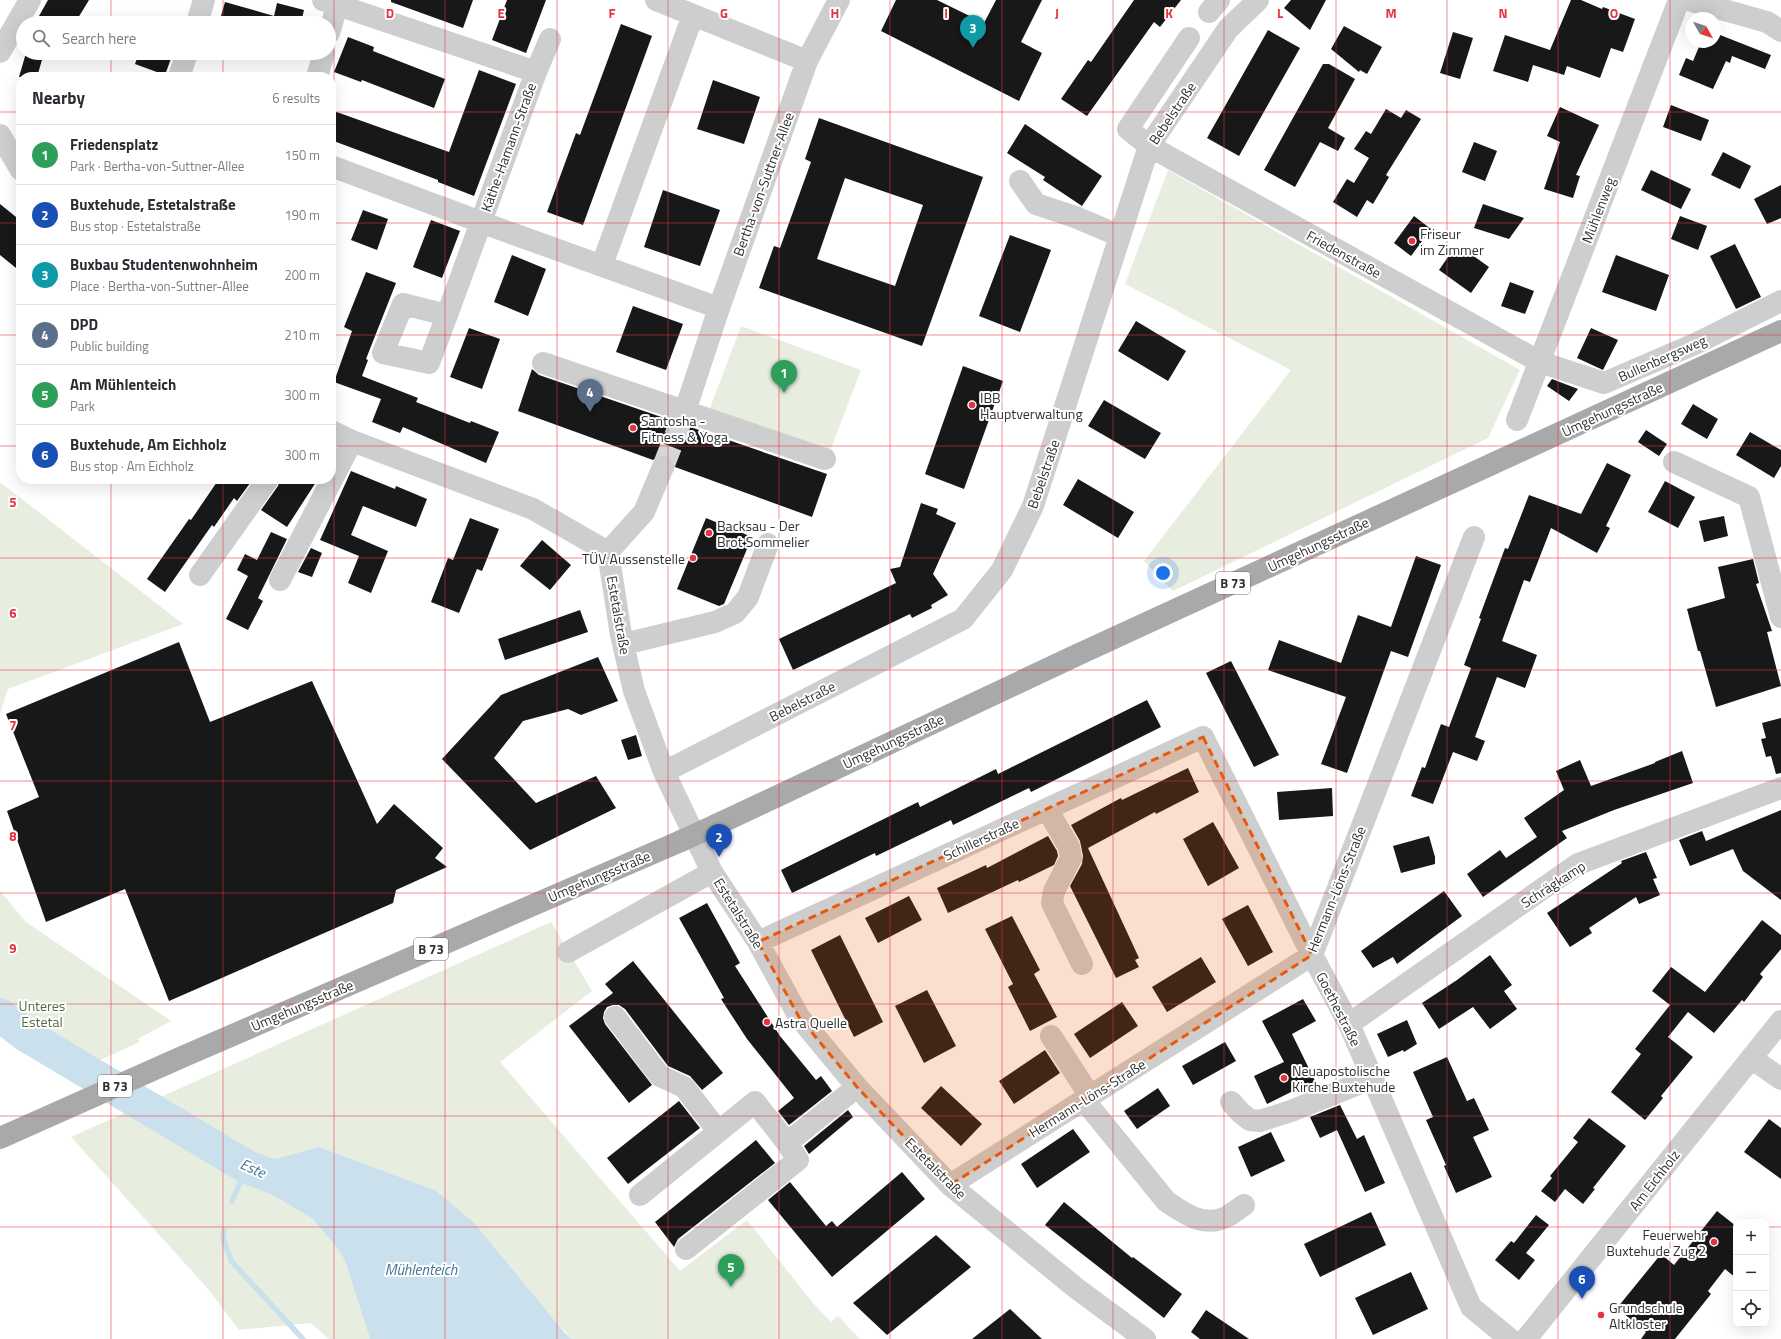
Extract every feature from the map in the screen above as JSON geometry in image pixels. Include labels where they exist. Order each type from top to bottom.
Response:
[{"type":"main road","name":"Umgehungsstraße","points":[[0,1138],[182,1056],[681,841],[1084,651],[1781,331]]},
{"type":"street","points":[[21,16],[30,0]]},
{"type":"street","points":[[199,16],[204,0]]},
{"type":"street","points":[[656,0],[807,61]]},
{"type":"street","name":"Bertha-von-Suttner-Allee","points":[[684,411],[807,61],[839,0]]},
{"type":"street","name":"Bebelstraße","points":[[664,772],[963,619],[1002,570],[1033,506],[1149,146],[1228,29],[1258,0]]},
{"type":"street","name":"Mühlenweg","points":[[1517,420],[1679,0]]},
{"type":"street","points":[[1688,0],[1767,22],[1781,31]]},
{"type":"street","points":[[331,16],[333,2]]},
{"type":"street","name":"Käthe-Hamann-Straße","points":[[333,2],[536,72]]},
{"type":"street","points":[[602,265],[693,15]]},
{"type":"street","points":[[0,52],[16,24]]},
{"type":"street","name":"Friedenstraße","points":[[1189,38],[1128,129],[1149,146],[1540,362]]},
{"type":"street","name":"Käthe-Hamann-Straße","points":[[447,315],[480,222],[536,72],[550,39]]},
{"type":"street","points":[[181,72],[185,60]]},
{"type":"street","points":[[318,72],[322,60]]},
{"type":"street","points":[[0,135],[16,162]]},
{"type":"street","name":"Käthe-Hamann-Straße","points":[[336,168],[480,222]]},
{"type":"street","points":[[1020,181],[1036,204],[1075,217],[1120,236]]},
{"type":"street","points":[[480,222],[719,308]]},
{"type":"street","name":"Bullenbergsweg","points":[[1540,362],[1604,383],[1697,343],[1781,301]]},
{"type":"street","points":[[543,362],[825,459]]},
{"type":"street","points":[[336,433],[352,441],[533,509],[608,552],[644,512],[662,467]]},
{"type":"street","points":[[336,472],[352,441]]},
{"type":"street","points":[[1674,462],[1749,497],[1781,617]]},
{"type":"street","points":[[200,575],[264,484]]},
{"type":"street","points":[[280,580],[330,484]]},
{"type":"street","name":"Hermann-Löns-Straße","points":[[950,1185],[1312,955],[1474,537]]},
{"type":"street","points":[[624,644],[715,622],[735,613],[748,597],[768,544]]},
{"type":"street","name":"Estetalstraße","points":[[608,552],[634,691],[664,772],[712,872],[758,942],[799,1017],[857,1087],[950,1185],[1076,1288],[1146,1339]]},
{"type":"street","name":"Goethestraße","points":[[1203,737],[1312,955],[1349,1024],[1471,1307],[1510,1339]]},
{"type":"street","name":"Schillerstraße","points":[[758,942],[1203,737]]},
{"type":"street","name":"Schrägkamp","points":[[1349,1024],[1578,864],[1781,788]]},
{"type":"street","points":[[1047,809],[1068,847],[1071,858],[1054,891],[1052,903],[1082,964]]},
{"type":"street","points":[[568,952],[712,872]]},
{"type":"street","points":[[616,1017],[660,1076],[684,1087],[718,1131]]},
{"type":"street","name":"Am Eichholz","points":[[1526,1339],[1781,1021]]},
{"type":"street","points":[[1051,1036],[1087,1098],[1166,1201],[1183,1213],[1200,1220],[1215,1221],[1226,1217],[1244,1205]]},
{"type":"street","points":[[1751,1058],[1781,1079]]},
{"type":"street","points":[[1231,1102],[1250,1120],[1260,1121],[1291,1111],[1372,1078]]},
{"type":"street","points":[[787,1143],[857,1087]]},
{"type":"street","points":[[640,1195],[755,1102],[787,1143],[798,1160],[686,1249]]},
{"type":"highlighted area","points":[[1203,737],[1312,955],[950,1185],[857,1087],[799,1017],[758,942]]},
{"type":"green space","points":[[1168,170],[1520,370],[1488,438],[1173,591],[1144,561],[1291,370],[1125,284]]},
{"type":"green space","points":[[741,326],[861,370],[830,451],[710,408]]},
{"type":"green space","points":[[0,482],[183,624],[8,689],[0,713]]},
{"type":"green space","name":"Unteres Estetal","points":[[0,891],[26,922],[171,1021],[138,1039],[140,1042],[89,1065],[64,1073],[18,1047],[0,1034]]},
{"type":"green space","points":[[551,922],[592,991],[500,1062],[680,1271],[747,1220],[813,1303],[831,1322],[838,1316],[860,1339],[572,1339],[435,1190],[319,1147],[242,1177],[313,1219],[338,1249],[345,1261],[370,1339],[329,1339],[311,1323],[239,1330],[208,1289],[71,1137]]},
{"type":"water","name":"Mühlenteich","points":[[319,1147],[435,1190],[474,1223],[565,1333],[572,1339],[370,1339],[345,1261],[338,1249],[313,1219],[242,1177],[247,1167]]},
{"type":"building","points":[[48,0],[89,0],[79,16],[39,16]]},
{"type":"building","points":[[391,0],[473,0],[463,28],[391,2]]},
{"type":"building","points":[[507,0],[546,0],[526,53],[492,40]]},
{"type":"building","points":[[896,0],[937,0],[984,23],[996,0],[1042,0],[1021,42],[1042,53],[1019,101],[881,31]]},
{"type":"building","points":[[1134,0],[1181,0],[1160,27],[1154,22],[1087,116],[1061,99],[1088,60],[1091,62]]},
{"type":"building","points":[[1291,0],[1326,0],[1310,30],[1284,8]]},
{"type":"building","points":[[1571,0],[1581,0],[1602,9],[1603,7],[1635,19],[1623,52],[1611,48],[1600,78],[1567,66],[1564,75],[1533,65],[1528,82],[1493,71],[1505,35],[1550,50]]},
{"type":"building","points":[[225,2],[274,16],[221,16]]},
{"type":"building","points":[[277,3],[304,10],[303,16],[274,16]]},
{"type":"building","points":[[621,24],[652,36],[583,225],[547,212],[576,133],[580,135]]},
{"type":"building","points":[[1344,26],[1382,47],[1367,74],[1360,70],[1359,72],[1331,49]]},
{"type":"building","points":[[1268,30],[1300,48],[1239,156],[1207,138]]},
{"type":"building","points":[[1453,32],[1473,38],[1460,79],[1440,73]]},
{"type":"building","points":[[1721,35],[1771,55],[1765,69],[1732,56],[1730,63],[1726,61],[1713,89],[1679,75],[1686,58],[1693,61],[1698,48],[1721,48]]},
{"type":"building","points":[[348,37],[374,47],[373,51],[445,79],[434,108],[362,80],[361,82],[334,72]]},
{"type":"building","points":[[24,60],[42,60],[38,72],[20,72]]},
{"type":"building","points":[[136,60],[170,60],[166,72],[157,72],[135,64]]},
{"type":"building","points":[[1323,64],[1329,64],[1355,79],[1328,128],[1345,138],[1338,151],[1320,142],[1295,187],[1264,170]]},
{"type":"building","points":[[479,70],[516,84],[474,196],[438,182],[438,180],[336,142],[336,112],[449,152]]},
{"type":"building","points":[[713,80],[760,97],[744,144],[697,129]]},
{"type":"building","points":[[1671,105],[1709,120],[1701,141],[1663,127]]},
{"type":"building","points":[[1560,107],[1599,125],[1576,175],[1580,176],[1573,198],[1544,189],[1560,142],[1547,136]]},
{"type":"building","points":[[1386,109],[1401,118],[1406,110],[1421,119],[1386,175],[1389,177],[1373,204],[1367,200],[1357,217],[1333,202],[1347,179],[1354,183],[1369,158],[1354,149],[1366,131],[1371,134]]},
{"type":"building","points":[[819,118],[983,177],[922,346],[759,288],[774,246],[780,248],[811,162],[805,159]],"holes":[[[845,178],[923,205],[895,286],[817,259]]]},
{"type":"building","points":[[1025,124],[1102,176],[1082,206],[1043,180],[1045,177],[1007,153]]},
{"type":"building","points":[[1474,142],[1497,151],[1485,181],[1462,172]]},
{"type":"building","points":[[1723,152],[1751,166],[1740,189],[1711,175]]},
{"type":"building","points":[[1651,170],[1691,189],[1681,209],[1641,190]]},
{"type":"building","points":[[1781,185],[1781,218],[1767,224],[1754,199]]},
{"type":"building","points":[[663,190],[720,210],[700,266],[644,247]]},
{"type":"building","points":[[0,204],[16,217],[16,268],[0,255]]},
{"type":"building","points":[[1483,204],[1524,218],[1509,239],[1474,228]]},
{"type":"building","points":[[363,210],[388,219],[377,250],[351,240]]},
{"type":"building","points":[[1414,216],[1431,229],[1411,256],[1394,243]]},
{"type":"building","points":[[1680,216],[1707,226],[1698,250],[1671,239]]},
{"type":"building","points":[[431,220],[460,231],[442,278],[413,267]]},
{"type":"building","points":[[1010,235],[1051,250],[1020,332],[979,316]]},
{"type":"building","points":[[1735,244],[1761,297],[1736,309],[1710,256]]},
{"type":"building","points":[[1455,247],[1461,247],[1489,267],[1471,293],[1439,270]]},
{"type":"building","points":[[512,255],[546,269],[528,316],[494,302]]},
{"type":"building","points":[[1616,255],[1669,275],[1656,311],[1602,292]]},
{"type":"building","points":[[366,272],[396,283],[366,359],[368,360],[362,376],[418,398],[416,402],[470,423],[471,421],[499,432],[486,463],[403,427],[400,433],[372,422],[381,399],[336,383],[336,376],[352,331],[344,327]]},
{"type":"building","points":[[1510,282],[1534,291],[1525,314],[1501,306]]},
{"type":"building","points":[[633,306],[683,324],[666,370],[616,352]]},
{"type":"building","points":[[1136,321],[1186,351],[1168,381],[1118,351]]},
{"type":"building","points":[[469,328],[500,339],[482,389],[450,377]]},
{"type":"building","points":[[1591,328],[1618,340],[1603,370],[1577,358]]},
{"type":"building","name":"IBB Hauptverwaltung","points":[[963,366],[1003,381],[964,489],[925,474]]},
{"type":"building","points":[[532,369],[539,375],[827,474],[812,517],[675,467],[673,460],[667,455],[661,455],[653,460],[518,411]]},
{"type":"building","points":[[1552,379],[1578,389],[1569,401],[1547,386]]},
{"type":"building","points":[[1104,400],[1161,433],[1145,459],[1088,426]]},
{"type":"building","points":[[1693,404],[1718,419],[1707,439],[1681,424]]},
{"type":"building","points":[[1646,430],[1667,444],[1659,456],[1638,442]]},
{"type":"building","points":[[1750,432],[1781,450],[1781,466],[1774,478],[1736,455]]},
{"type":"building","points":[[1607,463],[1631,475],[1606,526],[1610,528],[1597,553],[1551,528],[1530,582],[1524,580],[1502,641],[1537,655],[1525,688],[1497,677],[1475,737],[1485,741],[1477,761],[1453,752],[1433,804],[1411,796],[1422,767],[1425,768],[1441,724],[1449,727],[1471,668],[1464,665],[1481,619],[1479,618],[1505,548],[1508,549],[1529,495],[1581,514]]},
{"type":"building","points":[[351,471],[395,489],[396,486],[427,499],[416,527],[363,506],[351,535],[388,551],[371,593],[348,583],[359,556],[320,540]]},
{"type":"building","points":[[1078,479],[1134,512],[1118,538],[1063,505]]},
{"type":"building","points":[[1665,481],[1695,497],[1678,528],[1648,512]]},
{"type":"building","points":[[216,484],[249,484],[237,501],[234,498],[214,527],[212,525],[165,592],[147,579],[189,519],[191,520]]},
{"type":"building","points":[[279,484],[315,484],[287,527],[261,510]]},
{"type":"building","points":[[921,503],[938,509],[936,514],[956,523],[933,574],[948,595],[931,605],[932,608],[912,618],[910,614],[793,670],[779,639],[896,583],[890,569],[900,567]]},
{"type":"building","points":[[1724,516],[1728,536],[1704,542],[1699,521]]},
{"type":"building","points":[[470,518],[499,529],[482,571],[477,569],[459,613],[431,602],[448,558],[453,560]]},
{"type":"building","points":[[706,518],[752,537],[724,604],[719,606],[677,589]]},
{"type":"building","points":[[271,532],[287,539],[258,598],[263,601],[248,630],[226,619],[248,576],[237,570],[245,554],[257,560]]},
{"type":"building","points":[[542,540],[571,565],[550,590],[520,566]]},
{"type":"building","points":[[311,548],[322,553],[312,577],[298,572]]},
{"type":"building","points":[[1416,556],[1441,565],[1408,657],[1391,651],[1347,773],[1321,764],[1346,697],[1268,670],[1279,640],[1341,663],[1358,615],[1391,627]]},
{"type":"building","points":[[1753,559],[1759,583],[1756,584],[1772,631],[1767,632],[1781,686],[1716,707],[1700,651],[1698,651],[1687,609],[1725,598],[1718,567]]},
{"type":"building","points":[[580,610],[588,632],[505,660],[498,639]]},
{"type":"building","points":[[179,642],[210,722],[312,681],[377,824],[394,804],[443,848],[435,858],[447,867],[396,890],[393,903],[169,1001],[125,889],[46,922],[7,811],[39,797],[6,714]]},
{"type":"building","points":[[598,657],[618,701],[581,715],[568,709],[523,721],[494,758],[536,803],[596,776],[616,808],[530,850],[442,759],[501,695]]},
{"type":"building","points":[[1231,661],[1279,755],[1254,767],[1206,673]]},
{"type":"building","points":[[1147,700],[1161,727],[1031,792],[1029,788],[953,825],[951,820],[876,856],[875,853],[792,893],[781,870],[918,802],[920,807],[996,769],[998,774]]},
{"type":"building","points":[[1781,718],[1781,773],[1776,774],[1771,756],[1766,757],[1761,739],[1766,738],[1762,723]]},
{"type":"building","points":[[636,735],[642,756],[628,760],[621,740]]},
{"type":"building","points":[[1682,751],[1693,783],[1614,810],[1562,831],[1567,838],[1483,897],[1467,874],[1500,850],[1506,858],[1537,837],[1524,818],[1564,790],[1556,771],[1580,760],[1591,786],[1655,763]]},
{"type":"building","points":[[1188,768],[1199,792],[1156,814],[1155,812],[1088,848],[1139,958],[1135,960],[1139,967],[1116,978],[1070,886],[1082,864],[1083,856],[1080,841],[1071,825],[1121,798],[1122,800]]},
{"type":"building","points":[[1332,788],[1333,816],[1279,820],[1277,792]]},
{"type":"building","points":[[1781,810],[1781,900],[1743,871],[1733,849],[1690,866],[1679,840],[1702,831],[1706,841]]},
{"type":"building","points":[[1213,822],[1239,868],[1208,886],[1183,839]]},
{"type":"building","points":[[1048,836],[1057,851],[1058,856],[1054,865],[948,913],[937,888],[986,865],[987,868]]},
{"type":"building","points":[[1429,836],[1435,857],[1435,864],[1401,873],[1393,846]]},
{"type":"building","points":[[1646,852],[1657,878],[1653,879],[1660,895],[1639,904],[1636,897],[1589,928],[1592,933],[1570,947],[1547,913],[1622,863],[1621,861]]},
{"type":"building","points":[[1444,891],[1462,916],[1397,964],[1393,957],[1373,968],[1361,951]]},
{"type":"building","points":[[909,896],[922,920],[878,943],[865,918]]},
{"type":"building","points":[[707,903],[740,963],[735,966],[780,1036],[816,1080],[821,1076],[832,1091],[789,1125],[778,1111],[794,1098],[747,1039],[721,999],[724,998],[679,918]]},
{"type":"building","points":[[1248,905],[1273,952],[1248,966],[1222,919]]},
{"type":"building","points":[[1012,916],[1040,970],[1034,974],[1057,1017],[1030,1031],[1008,987],[1013,984],[985,929]]},
{"type":"building","points":[[1762,920],[1781,935],[1781,949],[1760,974],[1763,977],[1744,1002],[1742,1000],[1714,1033],[1688,1012],[1668,1037],[1693,1057],[1661,1096],[1663,1098],[1645,1120],[1611,1092],[1641,1054],[1635,1049],[1670,1005],[1652,991],[1671,967],[1705,992]]},
{"type":"building","points":[[840,935],[883,1022],[854,1037],[811,950]]},
{"type":"building","points":[[1490,955],[1512,985],[1504,991],[1517,1009],[1490,1029],[1473,1007],[1439,1029],[1422,1003],[1457,980]]},
{"type":"building","points":[[1201,957],[1216,982],[1167,1012],[1152,987]]},
{"type":"building","points":[[633,961],[723,1073],[702,1090],[690,1076],[668,1066],[625,1009],[619,1005],[613,1005],[607,1007],[604,1012],[603,1018],[605,1024],[652,1085],[629,1103],[569,1026],[613,993],[605,984]]},
{"type":"building","points":[[927,990],[956,1046],[924,1063],[895,1006]]},
{"type":"building","points":[[1303,999],[1316,1021],[1292,1034],[1318,1087],[1299,1094],[1297,1089],[1267,1104],[1254,1076],[1284,1062],[1262,1021]]},
{"type":"building","points":[[1122,1002],[1138,1026],[1090,1058],[1074,1034]]},
{"type":"building","points":[[1407,1020],[1417,1044],[1404,1052],[1403,1050],[1388,1057],[1377,1034]]},
{"type":"building","points":[[1225,1042],[1236,1061],[1193,1085],[1182,1066]]},
{"type":"building","points":[[1045,1050],[1060,1073],[1014,1104],[999,1081]]},
{"type":"building","points":[[1447,1057],[1467,1101],[1474,1098],[1489,1130],[1473,1137],[1492,1177],[1456,1193],[1444,1166],[1446,1165],[1426,1120],[1433,1117],[1413,1072]]},
{"type":"building","points":[[941,1086],[982,1124],[961,1146],[921,1108]]},
{"type":"building","points":[[1158,1088],[1170,1106],[1137,1129],[1124,1111]]},
{"type":"building","points":[[679,1101],[700,1128],[628,1184],[607,1158]]},
{"type":"building","points":[[1340,1105],[1357,1139],[1364,1135],[1385,1183],[1365,1192],[1337,1130],[1320,1138],[1310,1117]]},
{"type":"building","points":[[848,1110],[853,1117],[809,1154],[804,1146]]},
{"type":"building","points":[[1589,1118],[1626,1146],[1593,1188],[1595,1189],[1583,1204],[1565,1189],[1555,1202],[1541,1191],[1552,1178],[1550,1176],[1578,1142],[1573,1138]]},
{"type":"building","points":[[1769,1119],[1781,1128],[1781,1179],[1744,1152]]},
{"type":"building","points":[[1073,1129],[1090,1152],[1037,1188],[1021,1164]]},
{"type":"building","points":[[1271,1132],[1285,1161],[1251,1177],[1238,1147]]},
{"type":"building","points":[[756,1140],[775,1163],[678,1239],[674,1247],[655,1222]]},
{"type":"building","points":[[902,1172],[925,1199],[832,1277],[768,1200],[790,1182],[826,1226],[832,1221],[837,1227]]},
{"type":"building","points":[[1064,1202],[1132,1258],[1133,1257],[1182,1294],[1164,1318],[1045,1225]]},
{"type":"building","points":[[1717,1211],[1733,1224],[1733,1276],[1725,1269],[1708,1291],[1711,1294],[1675,1339],[1641,1339],[1646,1332],[1617,1308],[1661,1254],[1674,1265]]},
{"type":"building","points":[[1371,1212],[1386,1245],[1320,1277],[1304,1244]]},
{"type":"building","points":[[1536,1215],[1549,1225],[1526,1253],[1535,1260],[1519,1280],[1495,1260],[1511,1241],[1514,1243]]},
{"type":"building","points":[[936,1235],[971,1267],[887,1335],[853,1303]]},
{"type":"building","points":[[1411,1272],[1428,1309],[1373,1335],[1355,1298]]},
{"type":"building","points":[[1010,1309],[1042,1339],[972,1339]]},
{"type":"building","points":[[1206,1310],[1249,1339],[1200,1339],[1191,1332]]},
{"type":"waterway","name":"Este","points":[[0,1015],[26,1035],[247,1167],[290,1183]]},
{"type":"waterway","points":[[232,1201],[247,1167]]},
{"type":"waterway","points":[[224,1230],[223,1239],[232,1262],[303,1339]]},
{"type":"tunnel","points":[[663,467],[685,411]]},
{"type":"place","name":"Buxbau Studentenwohnheim","points":[[973,48]]},
{"type":"place","name":"Friseur im Zimmer","points":[[1412,241]]},
{"type":"place","name":"Friedensplatz","points":[[784,393]]},
{"type":"place","name":"IBB Hauptverwaltung","points":[[972,405]]},
{"type":"place","name":"DPD","points":[[590,412]]},
{"type":"place","name":"Santosha - Fitness & Yoga","points":[[633,428]]},
{"type":"place","name":"Backsau - Der Brot Sommelier","points":[[709,533]]},
{"type":"place","name":"TÜV Aussenstelle","points":[[693,558]]},
{"type":"place","name":"Buxtehude, Estetalstraße","points":[[719,857]]},
{"type":"place","name":"Astra Quelle","points":[[767,1022]]},
{"type":"place","name":"Neuapostolische Kirche Buxtehude","points":[[1284,1078]]},
{"type":"place","name":"Feuerwehr Buxtehude Zug 2","points":[[1714,1242]]},
{"type":"place","name":"Am Mühlenteich","points":[[731,1287]]},
{"type":"place","name":"Buxtehude, Am Eichholz","points":[[1582,1299]]},
{"type":"place","name":"Grundschule Altkloster","points":[[1601,1315]]}]
